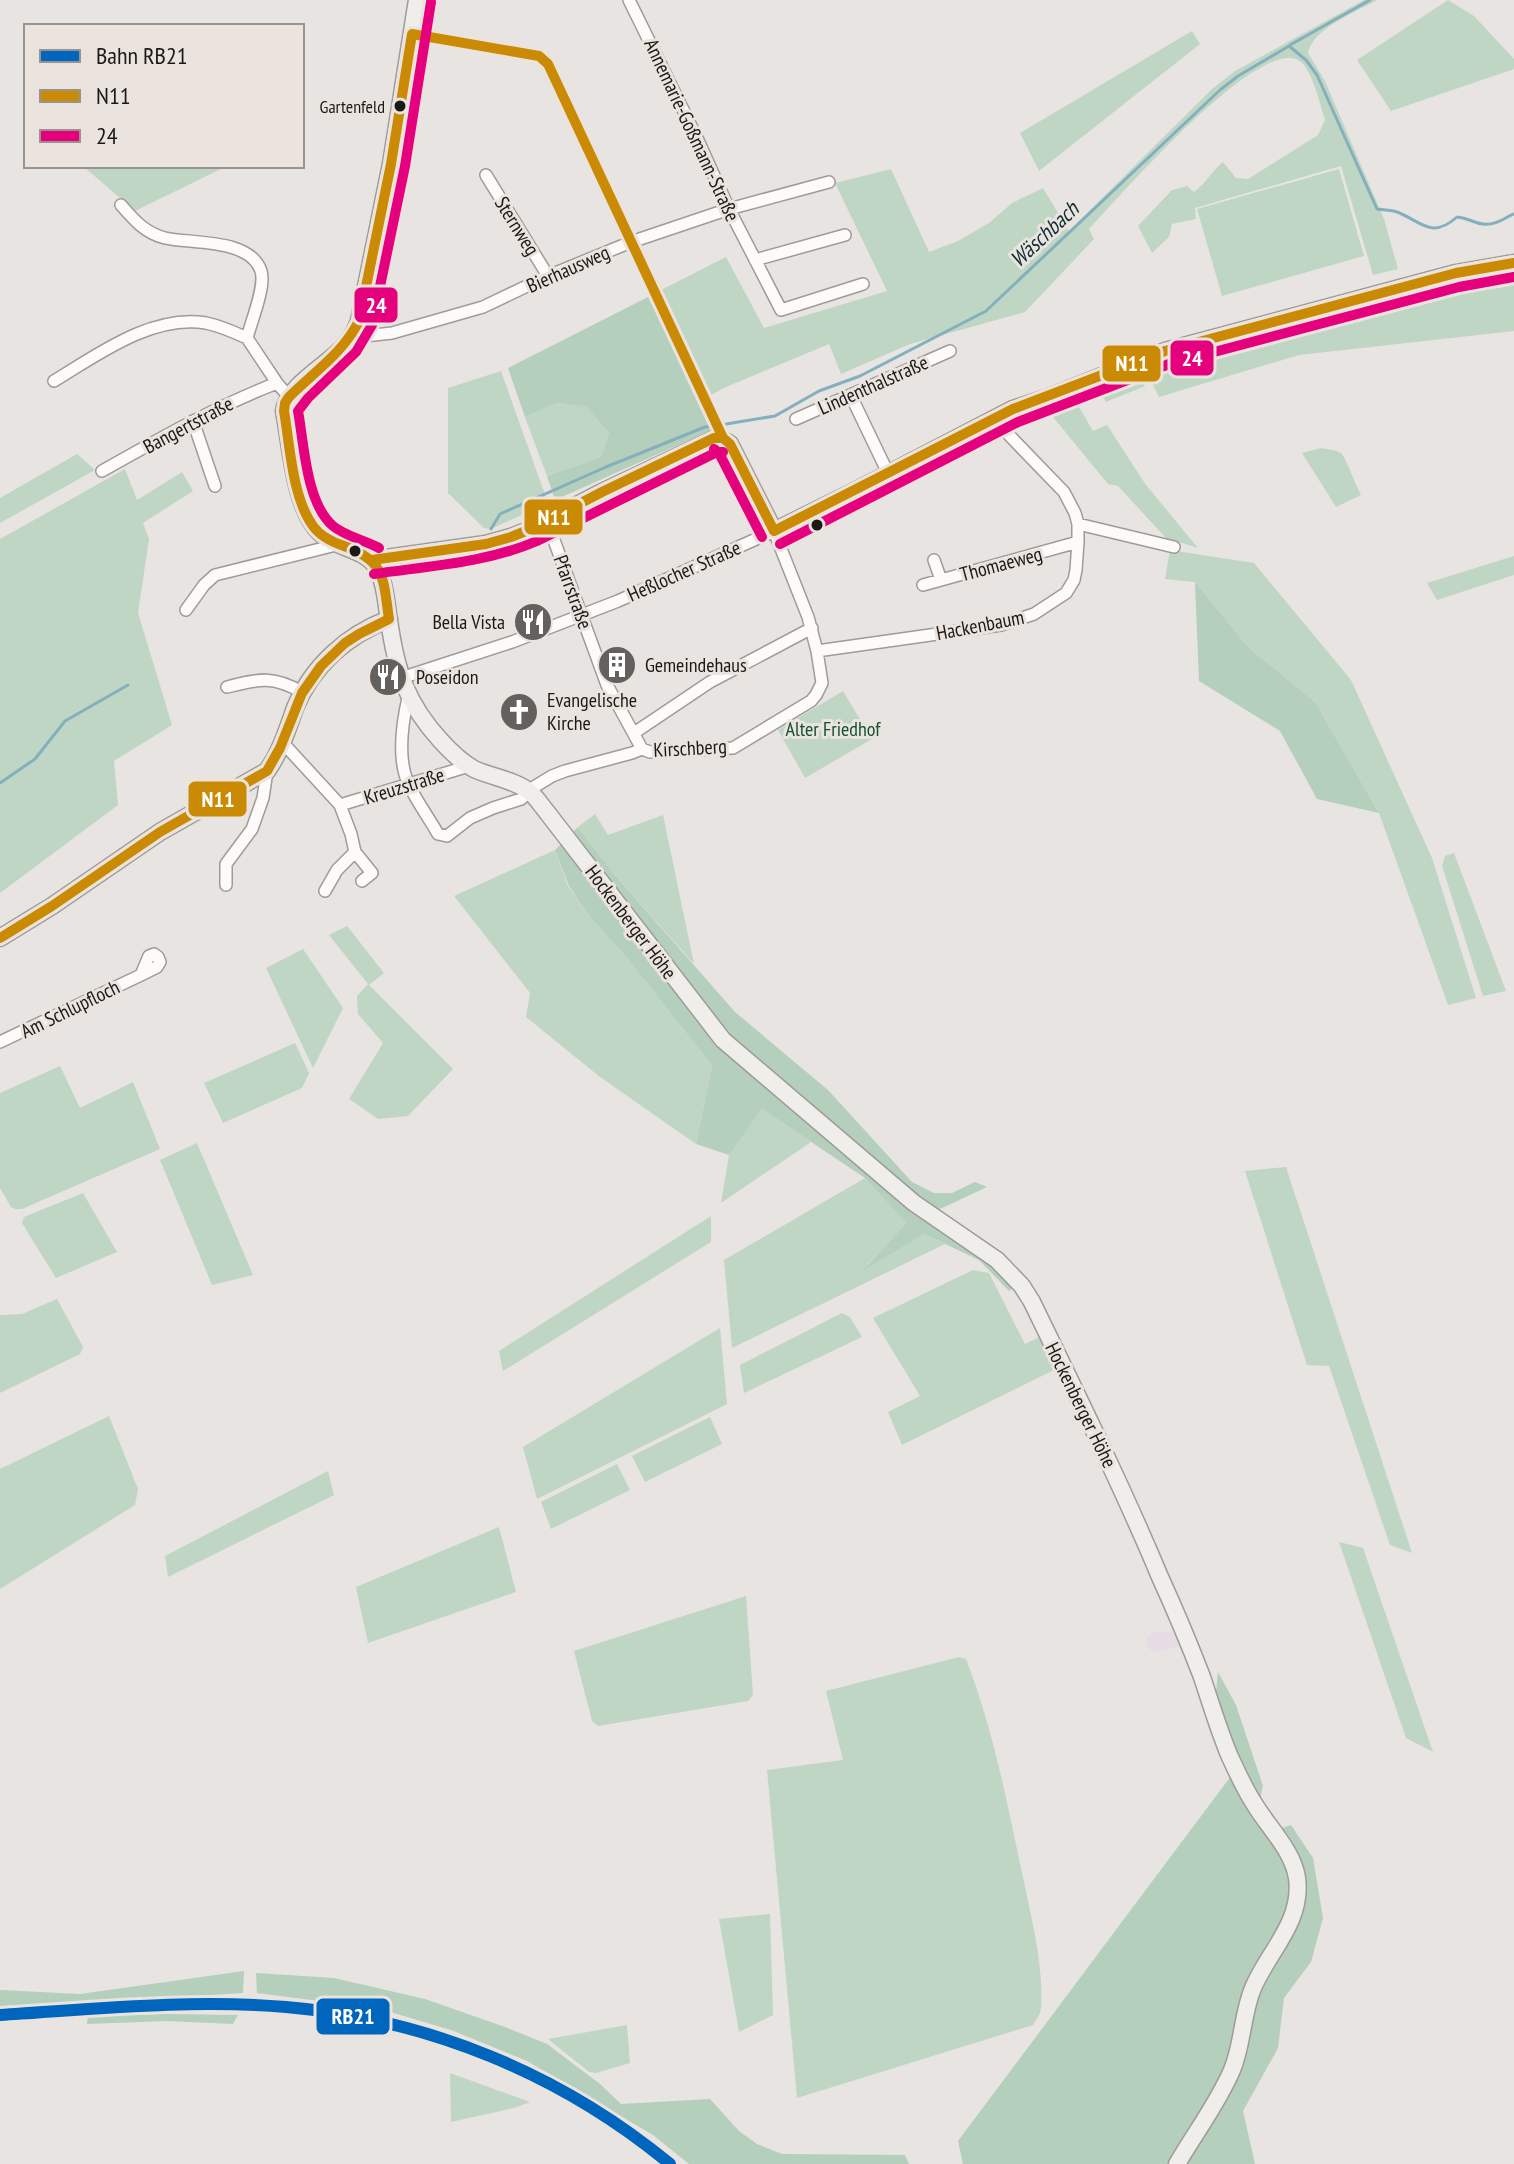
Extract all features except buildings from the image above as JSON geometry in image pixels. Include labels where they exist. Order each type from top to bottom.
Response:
[{"type":"street","points":[[417,0],[391,164],[359,321],[354,335],[345,346],[289,397],[284,411],[306,513],[321,534],[336,545],[372,560],[379,570],[401,678],[408,698],[439,739],[469,766],[530,792]]},
{"type":"street","name":"Annemarie-Goßmann-Straße","points":[[629,0],[781,310],[863,284]]},
{"type":"street","points":[[412,34],[529,54],[543,59],[553,71],[715,421],[774,531]]},
{"type":"street","name":"Sternweg","points":[[486,175],[548,276]]},
{"type":"street","name":"Bierhausweg","points":[[354,335],[392,333],[483,307],[631,242],[729,209],[829,182]]},
{"type":"street","points":[[121,205],[140,228],[163,238],[234,247],[251,257],[261,271],[260,289],[247,338]]},
{"type":"street","points":[[755,260],[845,235]]},
{"type":"street","name":"Heßlocher Straße","points":[[401,678],[512,642],[668,579],[774,531],[1013,409],[1134,363],[1192,343],[1456,273],[1514,263]]},
{"type":"street","points":[[54,381],[100,352],[142,331],[172,324],[206,323],[247,338],[289,397]]},
{"type":"street","name":"Lindenthalstraße","points":[[796,419],[950,351]]},
{"type":"street","name":"Bangertstraße","points":[[102,471],[193,421],[277,383]]},
{"type":"street","points":[[851,396],[888,473]]},
{"type":"street","name":"Hackenbaum","points":[[817,651],[1016,621],[1057,601],[1070,587],[1076,570],[1078,542],[1075,513],[1064,492],[1007,433],[998,416]]},
{"type":"street","points":[[193,421],[215,486]]},
{"type":"street","points":[[372,560],[486,544],[511,537],[722,435]]},
{"type":"street","name":"Pfarrstraße","points":[[547,521],[607,685],[642,749]]},
{"type":"street","points":[[1078,524],[1174,547]]},
{"type":"street","name":"Kirschberg","points":[[409,784],[438,834],[447,836],[470,818],[521,799],[542,781],[565,771],[642,749],[650,752],[725,750],[741,744],[811,701],[822,683],[812,628],[774,531]]},
{"type":"street","name":"Thomaeweg","points":[[923,585],[1078,542]]},
{"type":"street","points":[[186,610],[215,575],[336,545]]},
{"type":"street","points":[[934,560],[941,580]]},
{"type":"street","points":[[0,938],[169,826],[267,771],[283,743],[302,692],[321,665],[340,646],[389,619]]},
{"type":"street","points":[[634,733],[710,682],[812,628]]},
{"type":"street","points":[[227,687],[261,678],[275,679],[302,692]]},
{"type":"street","points":[[408,698],[403,717],[402,757],[409,784]]},
{"type":"street","points":[[283,743],[340,805],[355,852],[372,873],[362,881]]},
{"type":"street","name":"Kreuzstraße","points":[[340,805],[469,766]]},
{"type":"street","points":[[226,885],[226,864],[252,829],[263,798],[267,771]]},
{"type":"street","name":"Hockenberger Höhe","points":[[530,792],[723,1040],[914,1203],[997,1260],[1017,1279],[1032,1302],[1119,1483],[1190,1648],[1236,1770],[1253,1803],[1283,1845],[1297,1878],[1292,1917],[1251,1991],[1231,2072],[1177,2164]]},
{"type":"street","points":[[325,891],[337,870],[355,852]]},
{"type":"street","name":"Am Schlupfloch","points":[[0,1042],[141,975]]},
{"type":"shaded area","points":[[1176,1631],[1181,1646],[1155,1652],[1148,1648],[1146,1638],[1154,1632]]},
{"type":"green space","points":[[1364,0],[1377,0],[1326,28],[1308,53],[1325,81],[1384,219],[1398,269],[1373,275],[1341,166],[1195,208],[1196,219],[1172,224],[1169,237],[1152,253],[1138,226],[1172,190],[1187,186],[1194,192],[1223,162],[1236,178],[1248,179],[1318,135],[1325,120],[1307,70],[1298,60],[1278,60],[1251,73],[1221,96],[1157,156],[1089,229],[1094,239],[1025,312],[910,344],[841,374],[829,344],[709,396],[661,290],[726,257],[764,328],[887,291],[835,183],[891,169],[929,252],[958,241],[989,223],[1012,203],[1043,188],[1069,231],[1212,89],[1235,71]]},
{"type":"green space","points":[[1448,0],[1474,16],[1514,59],[1514,69],[1391,111],[1357,60]]},
{"type":"green space","points":[[1192,31],[1200,44],[1039,171],[1020,133]]},
{"type":"green space","points":[[85,168],[223,168],[135,211]]},
{"type":"green space","points":[[1339,169],[1364,256],[1222,296],[1197,209]]},
{"type":"green space","points":[[1514,269],[1514,331],[1299,355],[1159,397],[1143,365],[1443,280]]},
{"type":"green space","points":[[652,295],[714,429],[555,500],[547,476],[601,457],[609,433],[587,407],[557,403],[525,417],[508,368]]},
{"type":"green space","points":[[1134,368],[1145,386],[1106,402],[1097,385]]},
{"type":"green space","points":[[501,371],[548,503],[491,529],[484,528],[448,493],[448,388]]},
{"type":"green space","points":[[1072,395],[1093,431],[1107,425],[1146,485],[1198,548],[1166,538],[1118,486],[1108,484],[1044,406]]},
{"type":"green space","points":[[557,403],[588,407],[609,433],[601,457],[547,476],[525,417]]},
{"type":"green space","points":[[1321,448],[1341,453],[1361,495],[1336,507],[1302,453]]},
{"type":"green space","points":[[77,454],[95,470],[0,523],[0,498]]},
{"type":"green space","points":[[125,469],[137,500],[182,472],[193,491],[143,523],[149,539],[138,613],[172,725],[114,761],[118,805],[0,893],[0,539]]},
{"type":"green space","points":[[1170,550],[1254,563],[1351,680],[1432,858],[1476,998],[1448,1005],[1379,813],[1315,702],[1248,647],[1195,582],[1165,579]]},
{"type":"green space","points":[[1514,556],[1514,575],[1437,600],[1427,583]]},
{"type":"green space","points":[[1195,582],[1248,647],[1315,702],[1379,813],[1317,799],[1280,731],[1199,681]]},
{"type":"green space","name":"Alter Friedhof","points":[[843,691],[872,739],[805,778],[778,730]]},
{"type":"green space","points":[[595,814],[608,835],[663,815],[694,964],[614,874],[578,827]]},
{"type":"green space","points":[[578,827],[614,874],[735,1012],[828,1090],[912,1182],[934,1193],[952,1193],[975,1182],[987,1187],[925,1216],[985,1257],[1015,1286],[1009,1291],[979,1260],[924,1234],[862,1271],[907,1223],[865,1178],[762,1109],[729,1155],[696,1144],[712,1066],[629,960],[589,916],[569,886],[555,850]]},
{"type":"green space","points":[[555,850],[568,886],[589,916],[629,960],[712,1066],[696,1144],[600,1077],[526,1017],[530,993],[454,896]]},
{"type":"green space","points":[[1454,853],[1506,991],[1483,996],[1442,866],[1445,856]]},
{"type":"green space","points":[[347,926],[384,973],[369,985],[453,1069],[408,1116],[378,1119],[349,1099],[383,1043],[358,1014],[357,996],[368,984],[329,935]]},
{"type":"green space","points":[[303,949],[343,1008],[313,1068],[266,968]]},
{"type":"green space","points":[[295,1043],[309,1073],[302,1088],[223,1123],[204,1083]]},
{"type":"green space","points":[[60,1066],[80,1108],[133,1082],[160,1149],[22,1209],[15,1209],[0,1188],[0,1093]]},
{"type":"green space","points":[[762,1109],[811,1142],[721,1203],[729,1155]]},
{"type":"green space","points":[[197,1143],[253,1275],[212,1285],[160,1160]]},
{"type":"green space","points":[[1286,1167],[1412,1553],[1390,1545],[1329,1366],[1307,1365],[1245,1171]]},
{"type":"green space","points":[[865,1178],[908,1223],[865,1267],[924,1234],[945,1244],[732,1348],[724,1260]]},
{"type":"green space","points":[[83,1193],[117,1252],[56,1278],[22,1223],[24,1217]]},
{"type":"green space","points":[[711,1216],[711,1242],[503,1371],[499,1351]]},
{"type":"green space","points":[[973,1270],[989,1273],[1025,1344],[1044,1335],[1058,1368],[902,1445],[888,1412],[920,1396],[873,1318]]},
{"type":"green space","points":[[57,1299],[83,1347],[80,1354],[0,1393],[0,1315],[22,1314]]},
{"type":"green space","points":[[842,1313],[850,1317],[862,1337],[744,1393],[740,1365]]},
{"type":"green space","points":[[720,1328],[727,1404],[537,1499],[523,1447]]},
{"type":"green space","points":[[109,1416],[138,1489],[135,1505],[0,1589],[0,1469]]},
{"type":"green space","points":[[710,1417],[722,1444],[645,1482],[632,1456]]},
{"type":"green space","points":[[617,1464],[630,1490],[551,1529],[541,1502]]},
{"type":"green space","points":[[328,1471],[334,1495],[168,1577],[165,1556]]},
{"type":"green space","points":[[499,1527],[516,1592],[368,1643],[356,1587]]},
{"type":"green space","points":[[1339,1542],[1363,1548],[1433,1752],[1406,1738]]},
{"type":"green space","points":[[746,1596],[753,1695],[748,1701],[598,1726],[592,1721],[574,1651]]},
{"type":"green space","points":[[959,1657],[966,1659],[975,1684],[1004,1788],[1038,1955],[1040,2013],[1033,2025],[797,2098],[767,1770],[843,1760],[826,1691]]},
{"type":"green space","points":[[1218,1672],[1236,1705],[1263,1786],[1260,1799],[1239,1764],[1215,1701]]},
{"type":"green space","points":[[1231,1776],[1265,1828],[1287,1870],[1291,1882],[1290,1908],[1250,1975],[1232,2053],[1222,2077],[1169,2164],[963,2164],[958,2141]]},
{"type":"green space","points":[[1291,1825],[1313,1858],[1323,1918],[1311,1962],[1284,1998],[1278,2048],[1243,2111],[1255,2164],[1182,2164],[1250,2027],[1262,1983],[1299,1915],[1279,1829]]},
{"type":"green space","points":[[770,1914],[773,2015],[739,2032],[719,1919]]},
{"type":"green space","points":[[244,1971],[243,1993],[0,2008],[0,1990],[80,1994]]},
{"type":"green space","points":[[256,1973],[334,1978],[425,1999],[547,2044],[621,2104],[710,2099],[739,2131],[757,2144],[782,2154],[905,2155],[909,2164],[689,2164],[653,2135],[527,2061],[451,2030],[380,2009],[257,1993]]},
{"type":"green space","points":[[238,2015],[233,2024],[168,2021],[87,2024],[88,2016]]},
{"type":"green space","points":[[627,2025],[630,2063],[596,2073],[589,2072],[548,2039]]},
{"type":"green space","points":[[450,2073],[530,2102],[451,2122]]},
{"type":"waterway","points":[[1290,45],[1370,0]]},
{"type":"waterway","name":"Wäschbach","points":[[720,425],[775,416],[819,391],[860,376],[986,311],[1220,90],[1289,46],[1306,60],[1317,75],[1377,209],[1397,212],[1433,228],[1448,224],[1457,217],[1487,224],[1514,214]]},
{"type":"waterway","name":"Wäschbach","points":[[491,529],[500,514],[606,467],[712,426]]},
{"type":"waterway","name":"Wäschbach","points":[[0,783],[35,759],[65,721],[128,685]]},
{"type":"rail line","name":"RB21","points":[[0,2015],[215,2004],[286,2007],[391,2024],[441,2038],[538,2078],[584,2103],[670,2164]]},
{"type":"transit line","name":"24","points":[[379,548],[338,529],[324,516],[308,472],[298,411],[356,352],[372,325],[405,166],[431,2]]},
{"type":"transit line","name":"N11","points":[[389,619],[383,582],[375,565],[358,552],[323,536],[306,514],[293,470],[284,411],[289,397],[336,353],[359,321],[391,164],[412,34],[539,56],[548,64],[723,438],[730,444],[774,531]]},
{"type":"transit line","name":"N11","points":[[774,531],[1013,409],[1165,351],[1456,273],[1514,263]]},
{"type":"transit line","name":"24","points":[[780,544],[1018,422],[1169,364],[1459,287],[1514,277]]},
{"type":"transit line","name":"N11","points":[[372,560],[486,544],[511,537],[714,438],[723,438]]},
{"type":"transit line","name":"24","points":[[714,449],[719,453],[762,537]]},
{"type":"transit line","name":"24","points":[[374,574],[457,563],[518,548],[717,452],[723,452]]},
{"type":"transit line","name":"N11","points":[[0,938],[160,832],[267,771],[280,748],[302,693],[321,666],[345,643],[389,619]]},
{"type":"place","name":"Gartenfeld","points":[[400,106]]},
{"type":"place","name":"Bella Vista","points":[[533,622]]},
{"type":"place","name":"Gemeindehaus","points":[[617,665]]},
{"type":"place","name":"Poseidon","points":[[388,677]]},
{"type":"place","name":"Evangelische Kirche","points":[[519,712]]}]
